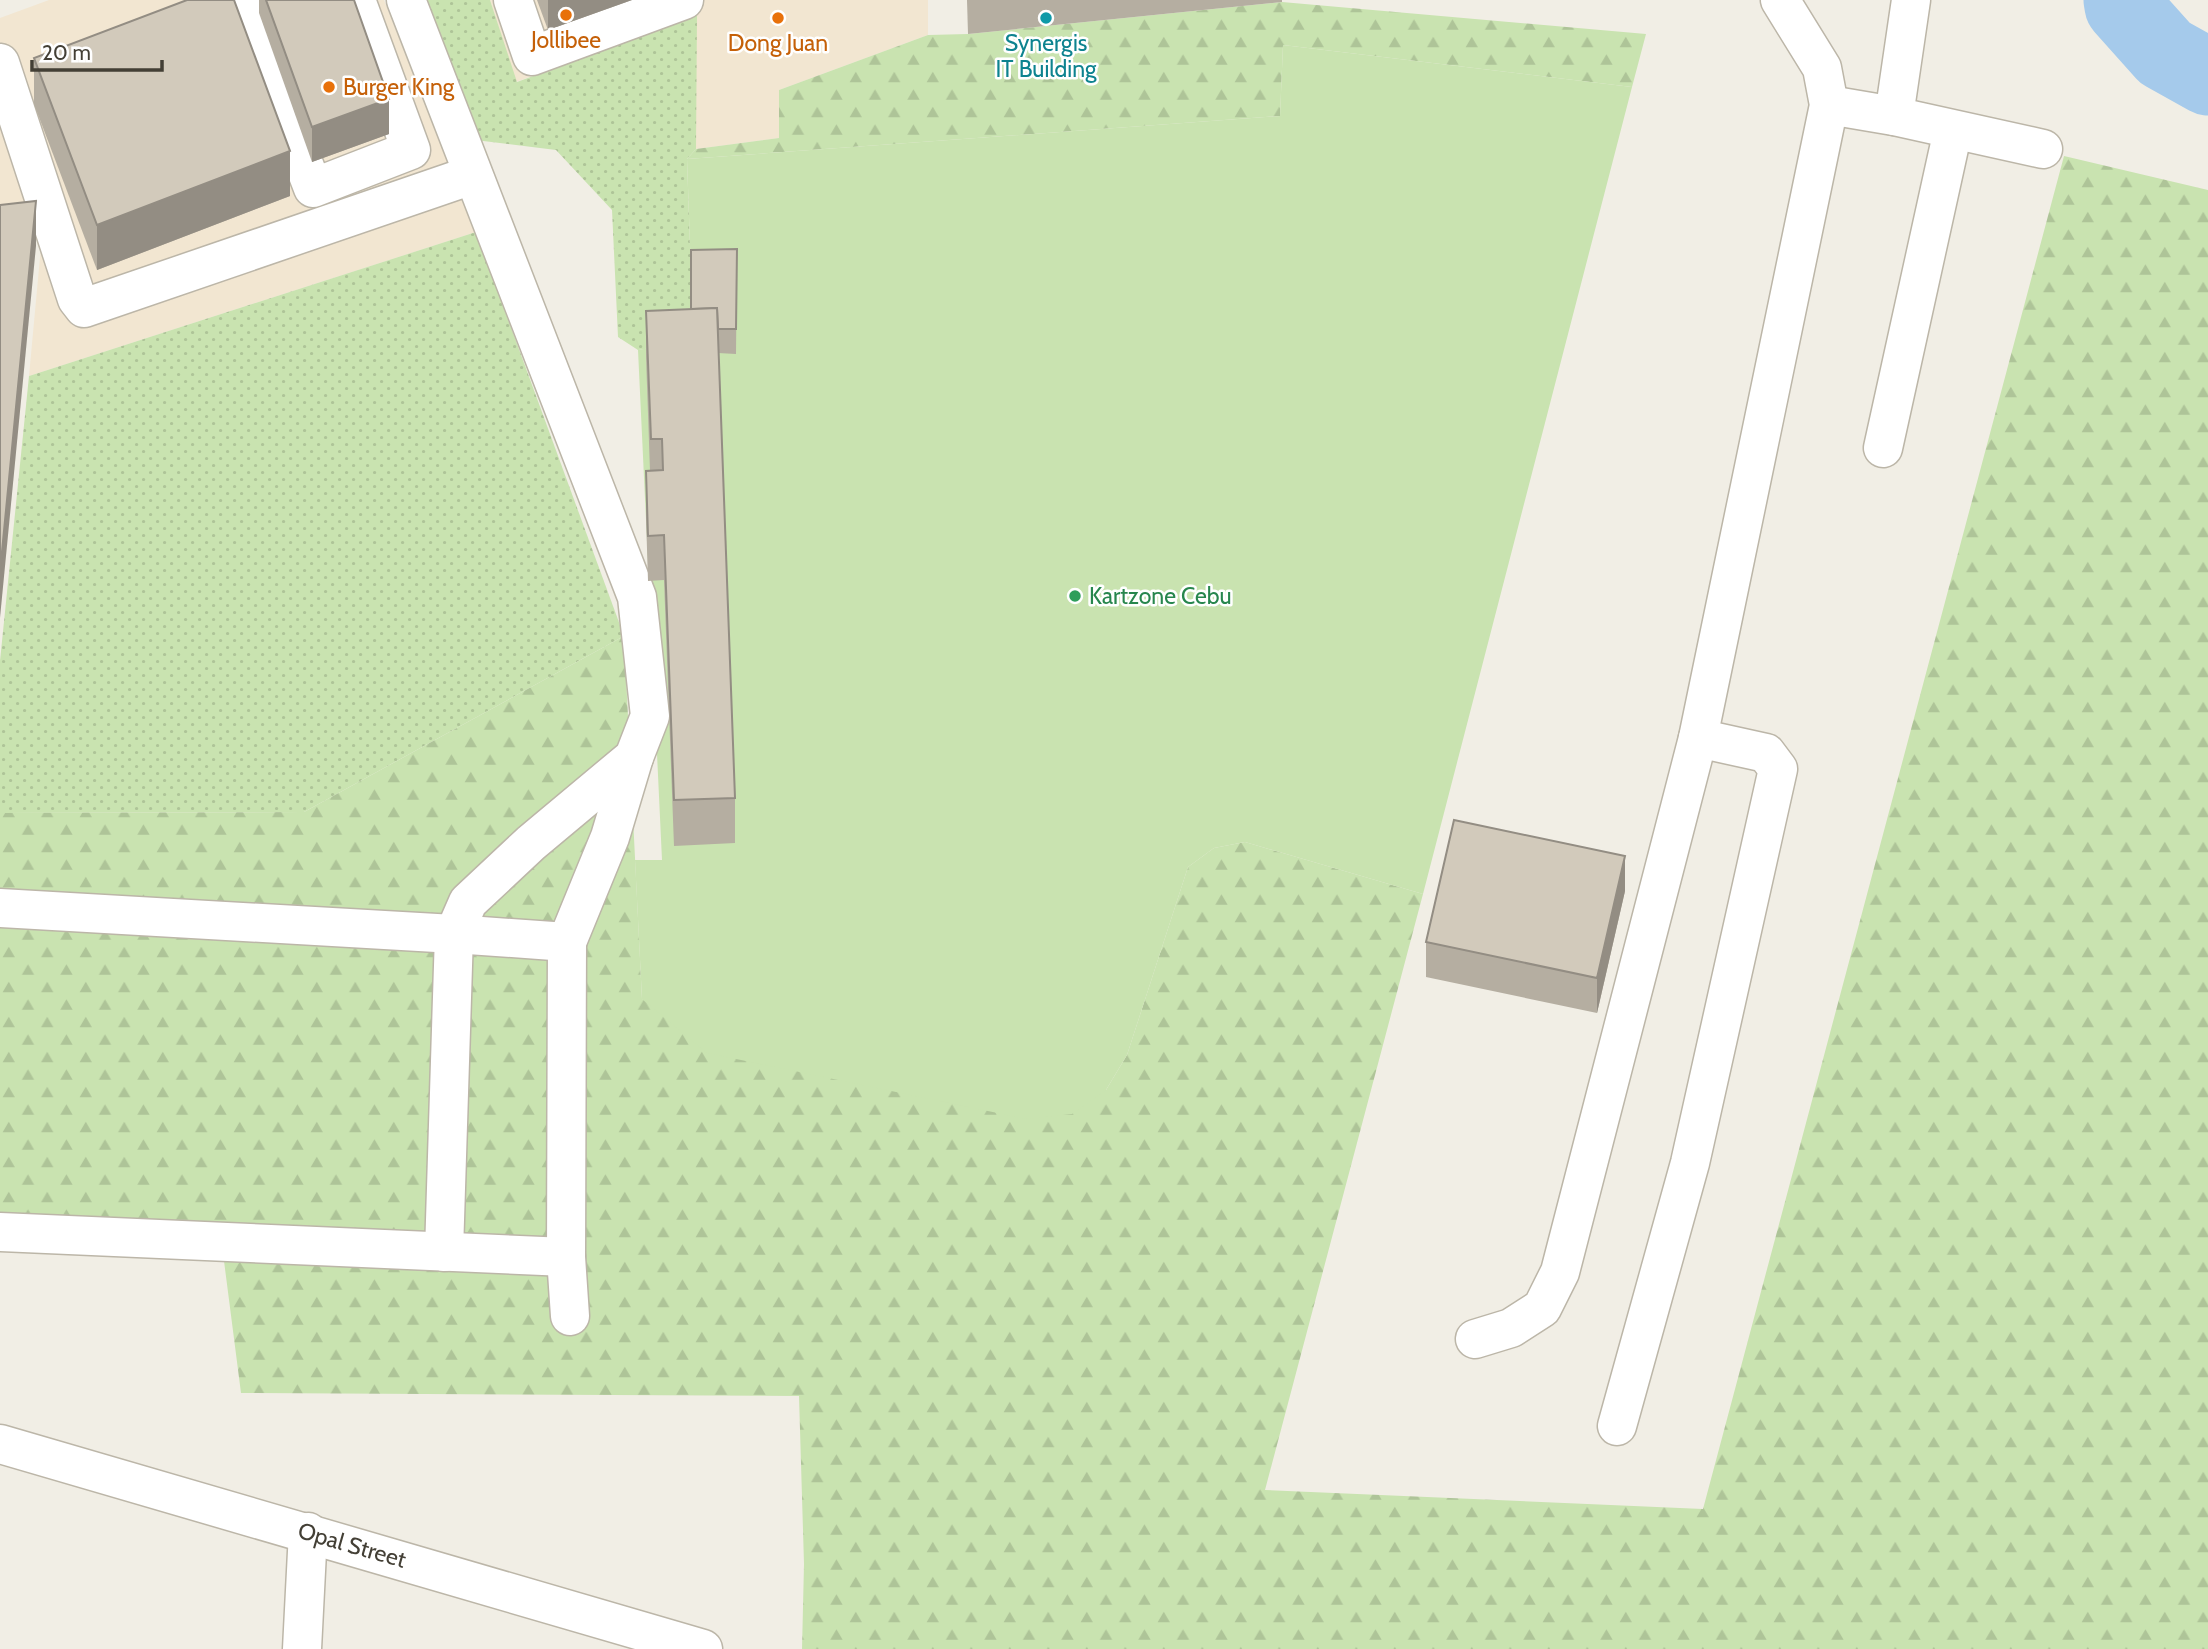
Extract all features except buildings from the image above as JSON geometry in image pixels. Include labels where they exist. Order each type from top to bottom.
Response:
[{"type":"street","points":[[241,0],[313,188],[411,150],[356,0]]},
{"type":"street","points":[[406,0],[637,597],[650,716],[610,837],[566,942],[566,1257],[570,1316]]},
{"type":"street","points":[[513,0],[532,55],[684,0]]},
{"type":"street","points":[[1475,1339],[1511,1328],[1542,1308],[1560,1272],[1698,738],[1829,106],[1822,68],[1780,0]]},
{"type":"street","points":[[1894,116],[1911,0]]},
{"type":"street","points":[[0,63],[78,299],[84,308],[472,175]]},
{"type":"street","points":[[1829,106],[1894,116],[2043,149]]},
{"type":"street","points":[[1883,448],[1953,130]]},
{"type":"street","points":[[1617,1426],[1690,1163],[1778,769],[1766,753],[1698,738]]},
{"type":"street","points":[[444,1252],[454,934],[468,902],[531,843],[635,757]]},
{"type":"street","points":[[0,908],[566,942]]},
{"type":"street","points":[[0,1232],[566,1257]]},
{"type":"street","name":"Opal Street","points":[[0,1444],[308,1532],[629,1638],[702,1649]]},
{"type":"street","points":[[302,1649],[308,1532]]},
{"type":"shaded area","points":[[49,0],[384,0],[476,232],[29,376],[42,236],[0,242],[0,18]]},
{"type":"shaded area","points":[[490,0],[928,0],[928,35],[779,90],[779,138],[696,149],[696,15],[516,82]]},
{"type":"green space","points":[[423,0],[490,0],[517,82],[697,15],[696,149],[687,159],[691,342],[638,350],[618,337],[612,210],[556,150],[475,140]]},
{"type":"green space","points":[[1282,2],[1646,34],[1632,87],[1283,45],[1280,116],[687,159],[696,149],[779,138],[779,90],[928,35],[968,34]]},
{"type":"green space","name":"Kartzone Cebu","points":[[1283,45],[1632,87],[1423,894],[1245,842],[1214,848],[1188,867],[1127,1055],[1106,1090],[1072,1114],[1027,1119],[707,1053],[642,999],[635,860],[662,860],[638,350],[691,341],[687,159],[1280,116]]},
{"type":"green space","points":[[2064,156],[2208,190],[2208,1649],[802,1649],[804,1564],[799,1396],[241,1393],[224,1261],[0,1251],[0,813],[304,812],[624,636],[642,999],[1106,1090],[1127,1055],[1188,867],[1214,848],[1245,842],[1423,894],[1265,1490],[1703,1509]]},
{"type":"green space","points":[[476,232],[624,636],[304,812],[0,813],[0,661],[29,376]]},
{"type":"waterway","points":[[2122,0],[2123,6],[2165,53],[2208,77]]},
{"type":"place","name":"Jollibee","points":[[566,15]]},
{"type":"place","name":"Dong Juan","points":[[778,18]]},
{"type":"place","name":"Synergis IT Building","points":[[1046,18]]},
{"type":"place","name":"Burger King","points":[[329,87]]},
{"type":"place","name":"Kartzone Cebu","points":[[1075,596]]}]
